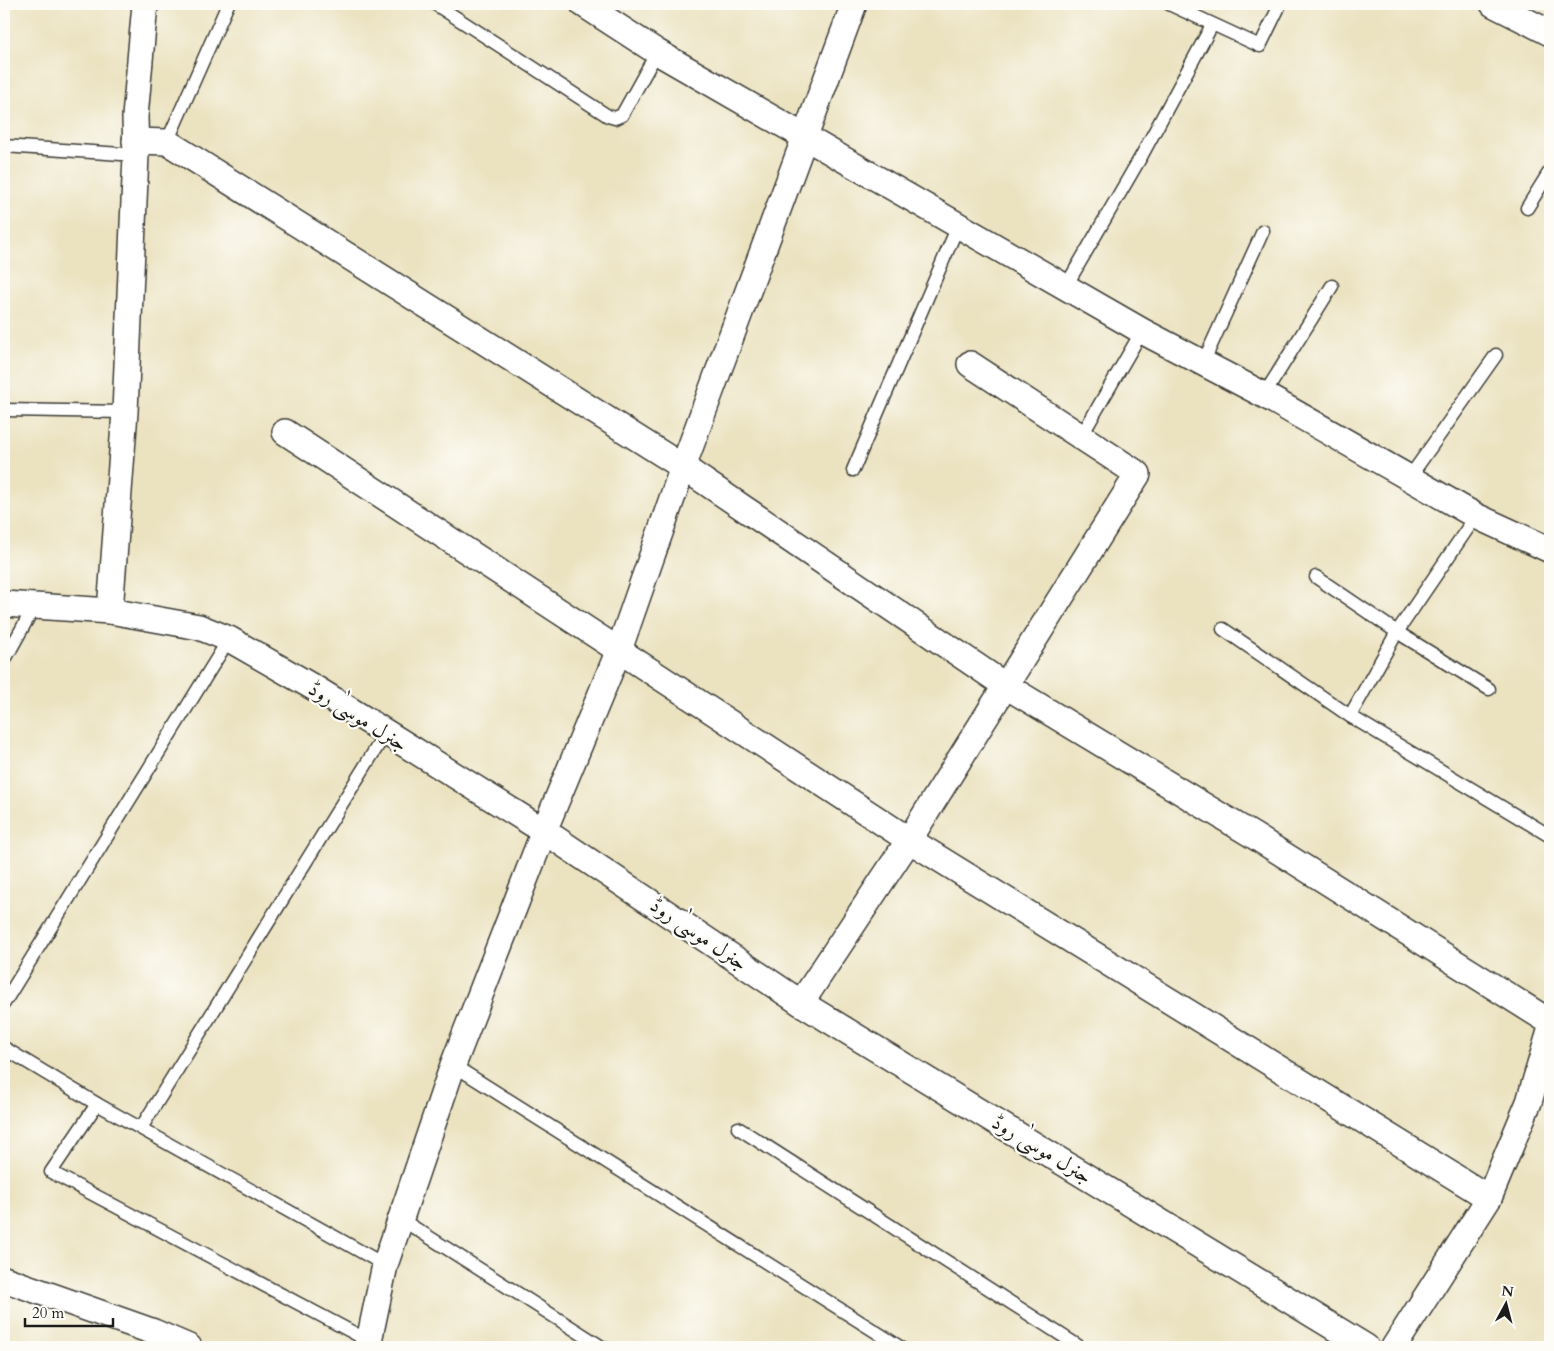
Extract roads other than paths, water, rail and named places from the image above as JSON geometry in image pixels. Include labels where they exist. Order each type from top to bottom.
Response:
[{"type":"street","points":[[110,611],[125,412],[135,148],[145,4]]},
{"type":"street","points":[[583,4],[656,52],[1142,331],[1264,395],[1476,516],[1550,550]]},
{"type":"street","points":[[368,1344],[385,1265],[399,1218],[453,1065],[544,831],[620,650],[683,467],[854,4]]},
{"type":"street","points":[[1493,4],[1550,33]]},
{"type":"street","points":[[135,148],[167,142],[683,467],[1006,686],[1254,836],[1550,1022]]},
{"type":"street","points":[[801,1003],[909,840],[1138,474],[1082,435],[970,364]]},
{"type":"street","points":[[285,432],[909,840],[1489,1198]]},
{"type":"street","name":"جنرل موسیٰ روڈ","points":[[4,604],[110,611],[199,627],[229,639],[318,690],[385,734],[544,831],[801,1003],[1366,1347]]},
{"type":"street","points":[[1394,1347],[1489,1198],[1530,1102],[1550,1031]]},
{"type":"street","points":[[4,1279],[154,1332],[188,1347]]},
{"type":"lane","points":[[167,142],[228,4]]},
{"type":"lane","points":[[435,4],[608,116],[615,118],[622,115],[656,52]]},
{"type":"lane","points":[[1169,4],[1260,46],[1278,9]]},
{"type":"lane","points":[[1066,286],[1142,155],[1212,25]]},
{"type":"lane","points":[[4,146],[135,148]]},
{"type":"lane","points":[[1527,208],[1550,171]]},
{"type":"lane","points":[[853,470],[958,226]]},
{"type":"lane","points":[[1203,363],[1263,231]]},
{"type":"lane","points":[[1264,395],[1332,286]]},
{"type":"lane","points":[[1082,435],[1142,331]]},
{"type":"lane","points":[[1409,478],[1496,355]]},
{"type":"lane","points":[[4,410],[125,412]]},
{"type":"lane","points":[[1350,716],[1397,632],[1476,516]]},
{"type":"lane","points":[[1316,577],[1397,632],[1489,688]]},
{"type":"lane","points":[[4,661],[34,607]]},
{"type":"lane","points":[[1223,629],[1350,716],[1550,836]]},
{"type":"lane","points":[[4,1003],[229,639]]},
{"type":"lane","points":[[141,1128],[385,734]]},
{"type":"lane","points":[[4,1048],[97,1104],[385,1265]]},
{"type":"lane","points":[[453,1065],[900,1347]]},
{"type":"lane","points":[[97,1104],[51,1172],[368,1344]]},
{"type":"lane","points":[[738,1128],[1080,1347]]},
{"type":"lane","points":[[399,1218],[602,1347]]}]
